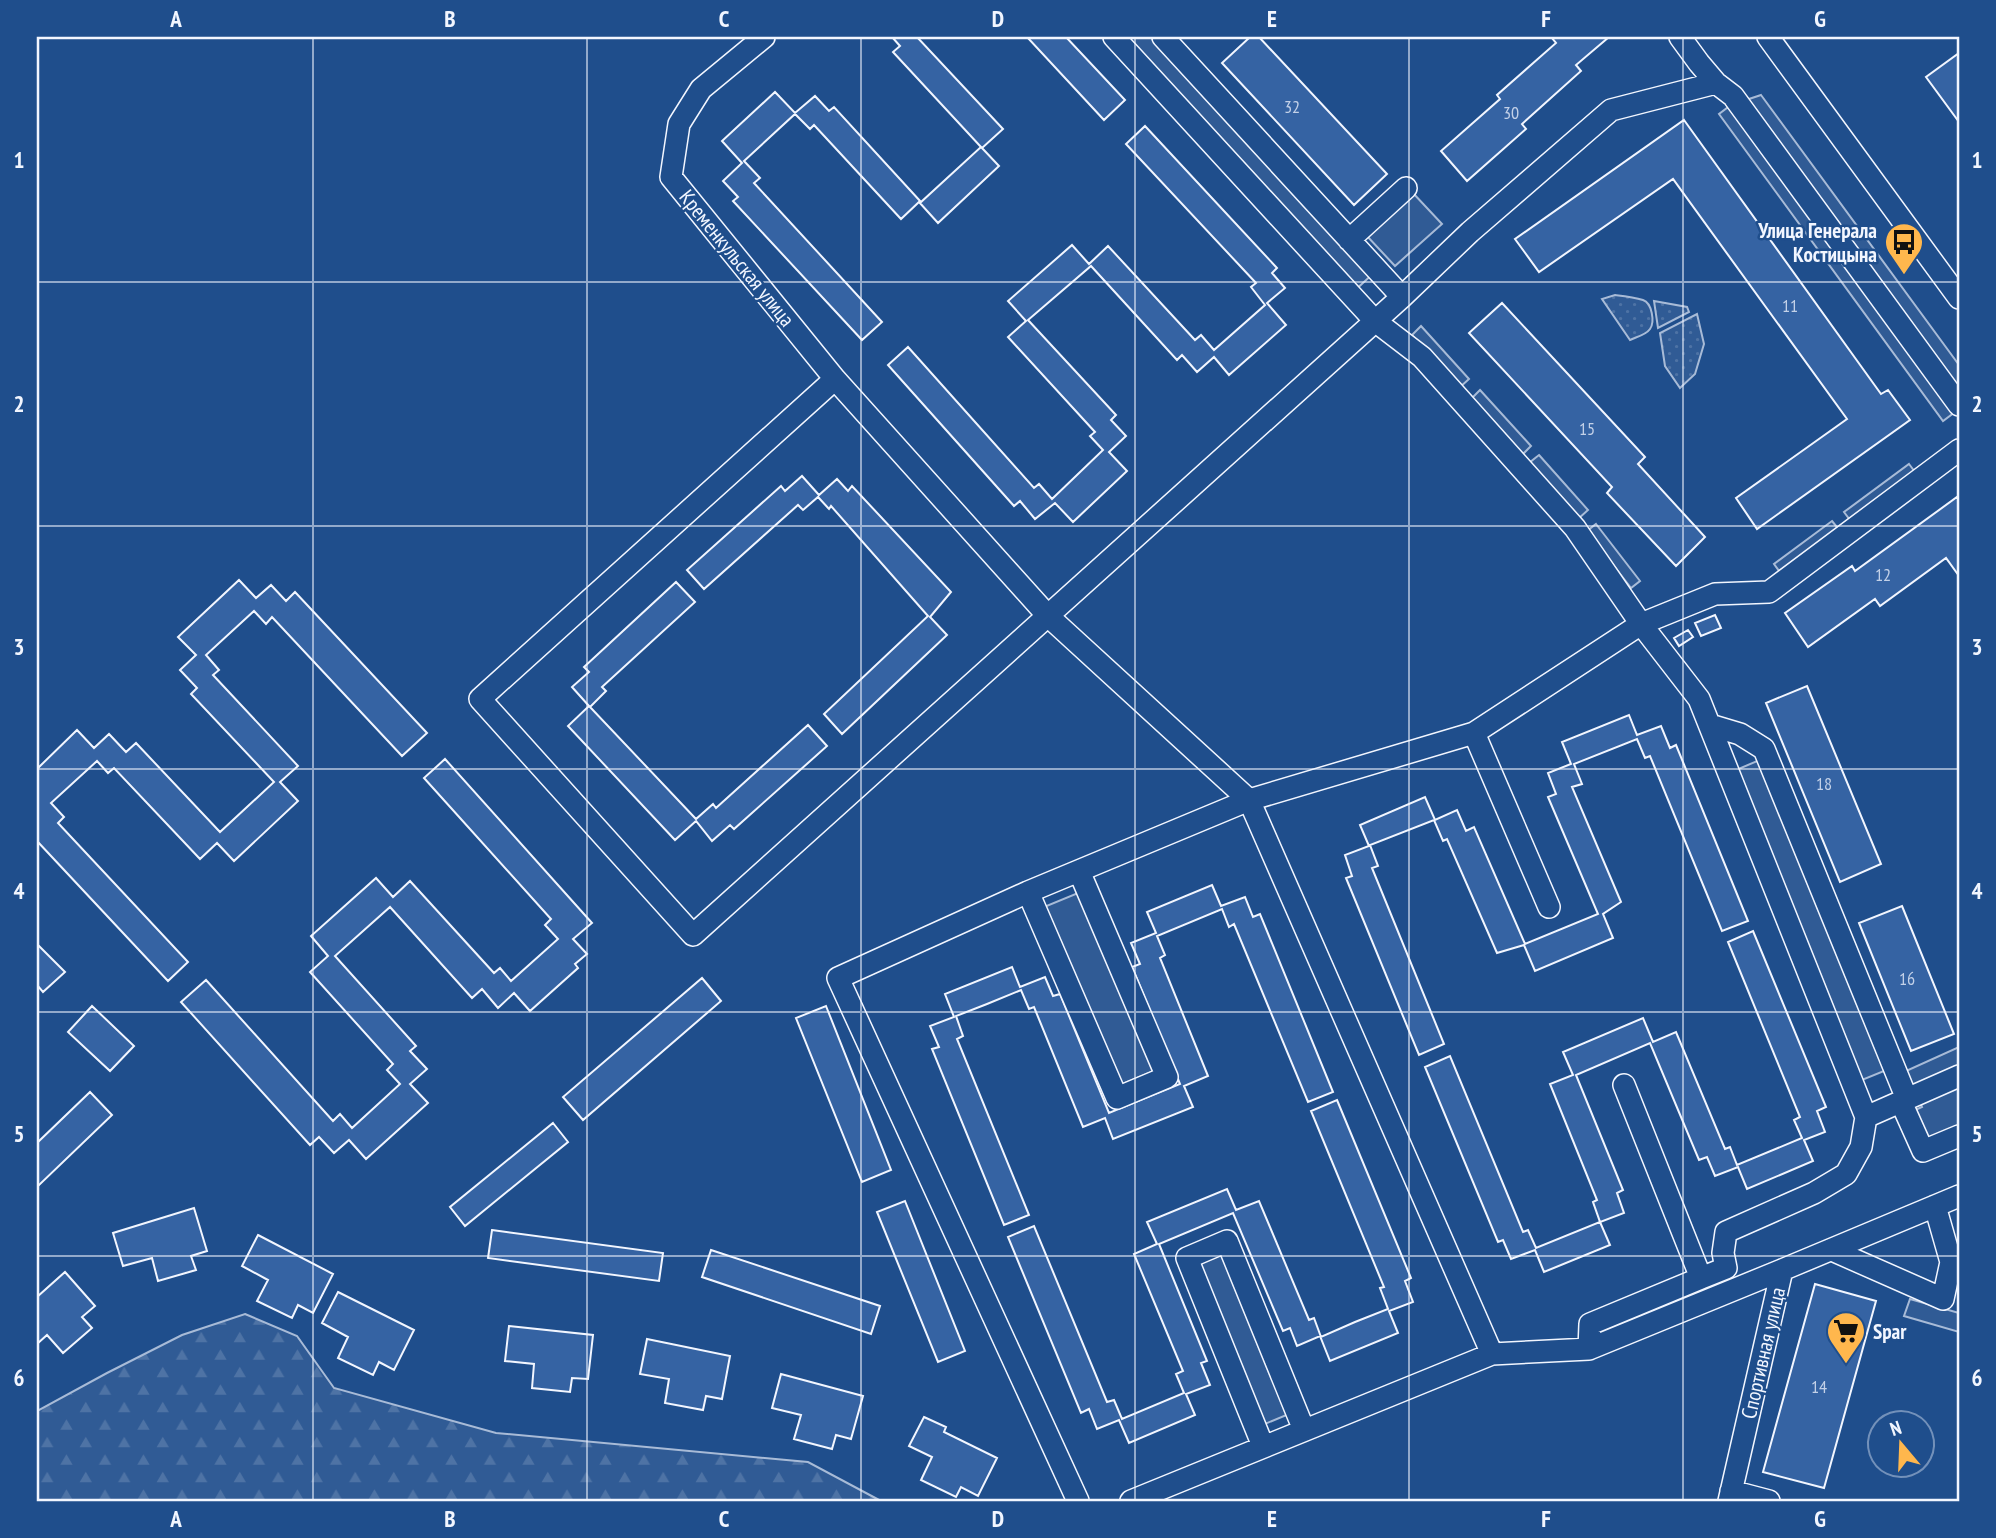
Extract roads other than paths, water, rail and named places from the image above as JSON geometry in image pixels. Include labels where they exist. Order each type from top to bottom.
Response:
[{"type":"street","name":"Кременкульская улица","points":[[764,37],[701,89],[679,124],[671,177],[835,379],[1048,615],[1249,800]]},
{"type":"street","points":[[1114,37],[1375,321],[1422,357],[1575,528],[1641,624],[1699,699],[1866,1117],[1861,1147],[1846,1174],[1814,1193],[1726,1232],[1723,1254],[1726,1268],[1590,1324],[1589,1349]]},
{"type":"street","points":[[1163,37],[1402,298]]},
{"type":"street","points":[[1680,37],[1716,83],[1733,96],[1959,405]]},
{"type":"street","points":[[1769,37],[1959,298]]},
{"type":"street","points":[[835,379],[480,699],[692,935],[1402,298],[1470,232],[1611,110],[1716,83]]},
{"type":"street","points":[[1349,240],[1406,188]]},
{"type":"street","points":[[1078,1501],[838,978],[1028,892],[1249,800],[1474,733],[1641,624],[1715,594],[1769,593],[1959,450]]},
{"type":"street","points":[[1710,725],[1740,734],[1764,749],[1923,1151],[1959,1136]]},
{"type":"street","points":[[1474,733],[1549,907]]},
{"type":"street","points":[[1249,800],[1492,1354]]},
{"type":"street","points":[[1028,892],[1117,1098],[1167,1077],[1079,871]]},
{"type":"street","points":[[1866,1117],[1959,1076]]},
{"type":"street","points":[[1624,1085],[1701,1278]]},
{"type":"street","name":"Спортивная улица","points":[[1730,1496],[1782,1270],[1959,1196]]},
{"type":"street","points":[[1832,1250],[1951,1302],[1953,1250],[1935,1206]]},
{"type":"street","points":[[1263,1446],[1186,1258],[1227,1241],[1304,1430]]},
{"type":"street","points":[[1131,1501],[1492,1354],[1589,1349],[1782,1270]]},
{"type":"street","points":[[1730,1496],[1769,1501]]},
{"type":"place","name":"Улица Генерала Костицына","points":[[1904,276]]},
{"type":"place","name":"Spar","points":[[1846,1365]]}]
